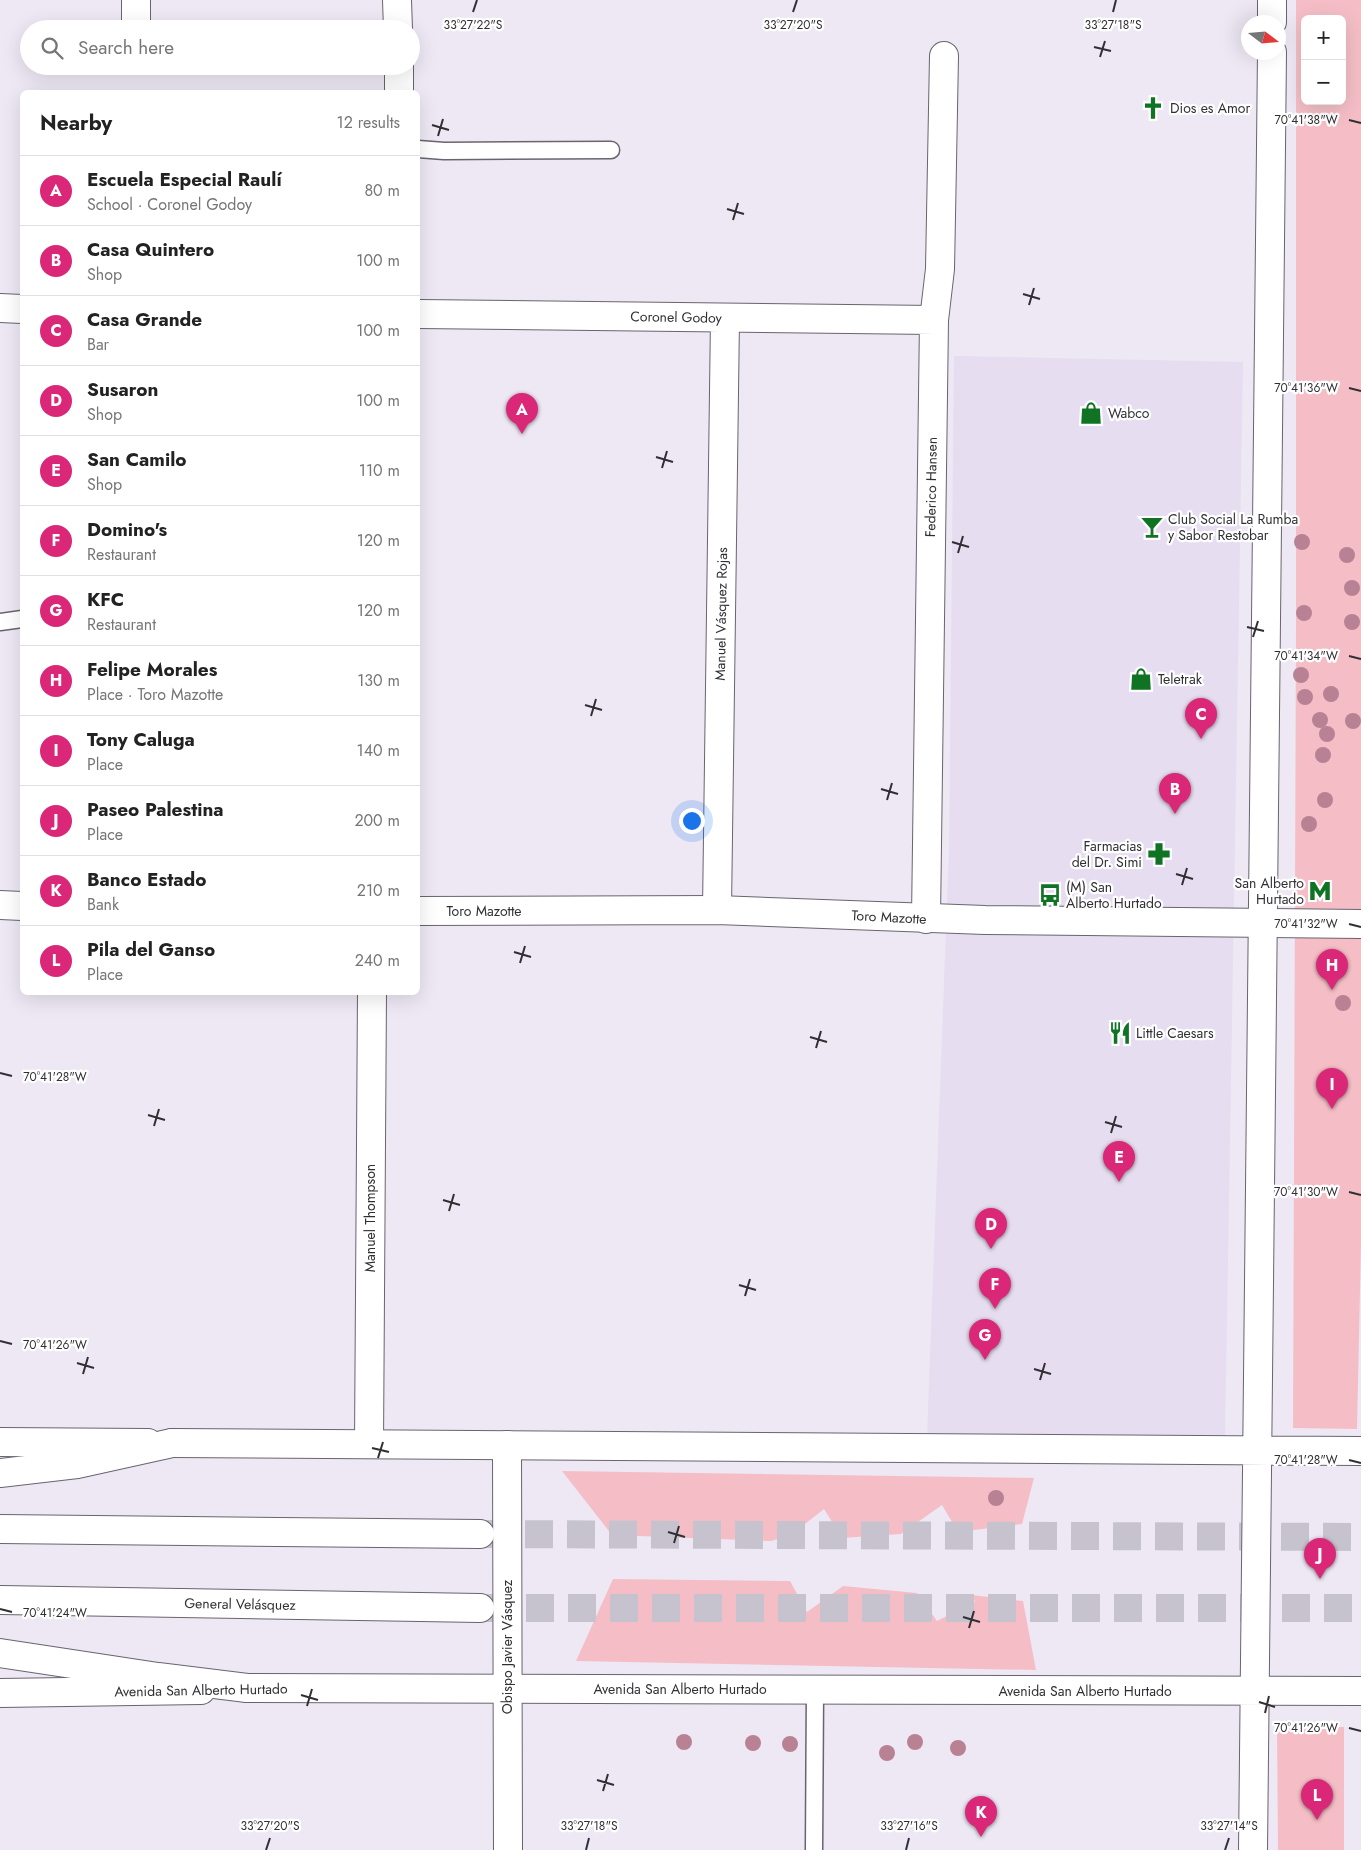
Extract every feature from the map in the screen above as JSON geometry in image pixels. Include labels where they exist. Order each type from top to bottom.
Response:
[{"type":"main road","points":[[136,0],[136,20]]},
{"type":"main road","points":[[397,0],[398,20]]},
{"type":"main road","points":[[1272,0],[1272,15]]},
{"type":"main road","name":"Federico Hansen","points":[[926,919],[934,320],[940,269],[944,56]]},
{"type":"main road","points":[[1253,1850],[1272,60]]},
{"type":"main road","points":[[399,75],[400,90]]},
{"type":"main road","points":[[0,308],[20,309]]},
{"type":"main road","name":"Coronel Godoy","points":[[420,314],[934,320]]},
{"type":"main road","name":"Manuel Vásquez Rojas","points":[[717,910],[725,318]]},
{"type":"main road","points":[[0,906],[20,906]]},
{"type":"main road","name":"Toro Mazotte","points":[[420,911],[717,910],[926,919],[1361,924]]},
{"type":"main road","name":"Manuel Thompson","points":[[369,1444],[372,995]]},
{"type":"main road","points":[[0,1442],[1361,1451]]},
{"type":"main road","points":[[0,1473],[76,1464],[172,1443]]},
{"type":"main road","name":"Obispo Javier Vásquez","points":[[508,1445],[508,1850]]},
{"type":"main road","points":[[0,1529],[480,1534]]},
{"type":"main road","name":"General Velásquez","points":[[0,1600],[480,1608]]},
{"type":"main road","points":[[0,1653],[158,1677],[247,1688]]},
{"type":"main road","name":"Avenida San Alberto Hurtado","points":[[0,1693],[154,1692],[247,1688],[1361,1691]]},
{"type":"lane","points":[[420,149],[611,150]]},
{"type":"lane","points":[[0,622],[20,619]]},
{"type":"lane","points":[[814,1850],[815,1689]]},
{"type":"shaded area","points":[[1296,0],[1361,0],[1361,1245],[1357,1429],[1293,1428]]},
{"type":"shaded area","points":[[954,356],[1243,362],[1225,1438],[927,1438],[949,850]]},
{"type":"shaded area","points":[[562,1471],[1034,1478],[1022,1524],[958,1532],[942,1505],[901,1534],[842,1538],[824,1509],[791,1535],[771,1541],[612,1535]]},
{"type":"shaded area","points":[[613,1579],[790,1581],[807,1612],[843,1586],[917,1593],[937,1621],[975,1602],[972,1595],[1023,1601],[1036,1670],[576,1661]]},
{"type":"shaded area","points":[[1277,1727],[1344,1727],[1344,1850],[1278,1850]]},
{"type":"tunnel","points":[[483,1534],[1361,1537]]},
{"type":"tunnel","points":[[484,1608],[1361,1608]]},
{"type":"place","name":"Dios es Amor","points":[[1153,108]]},
{"type":"place","name":"Wabco","points":[[1091,413]]},
{"type":"place","name":"Escuela Especial Raulí","points":[[522,434]]},
{"type":"place","name":"Club Social La Rumba y Sabor Restobar","points":[[1152,527]]},
{"type":"place","name":"Teletrak","points":[[1141,679]]},
{"type":"place","name":"Casa Grande","points":[[1201,739]]},
{"type":"place","name":"Casa Quintero","points":[[1175,814]]},
{"type":"place","name":"Farmacias del Dr. Simi","points":[[1159,854]]},
{"type":"place","name":"San Alberto Hurtado","points":[[1320,891]]},
{"type":"place","name":"(M) San Alberto Hurtado","points":[[1050,895]]},
{"type":"place","name":"Felipe Morales","points":[[1332,990]]},
{"type":"place","name":"Little Caesars","points":[[1120,1033]]},
{"type":"place","name":"Tony Caluga","points":[[1332,1109]]},
{"type":"place","name":"San Camilo","points":[[1119,1182]]},
{"type":"place","name":"Susaron","points":[[991,1249]]},
{"type":"place","name":"Domino's","points":[[995,1309]]},
{"type":"place","name":"KFC","points":[[985,1360]]},
{"type":"place","name":"Paseo Palestina","points":[[1320,1579]]},
{"type":"place","name":"Pila del Ganso","points":[[1317,1820]]},
{"type":"place","name":"Banco Estado","points":[[981,1837]]}]
